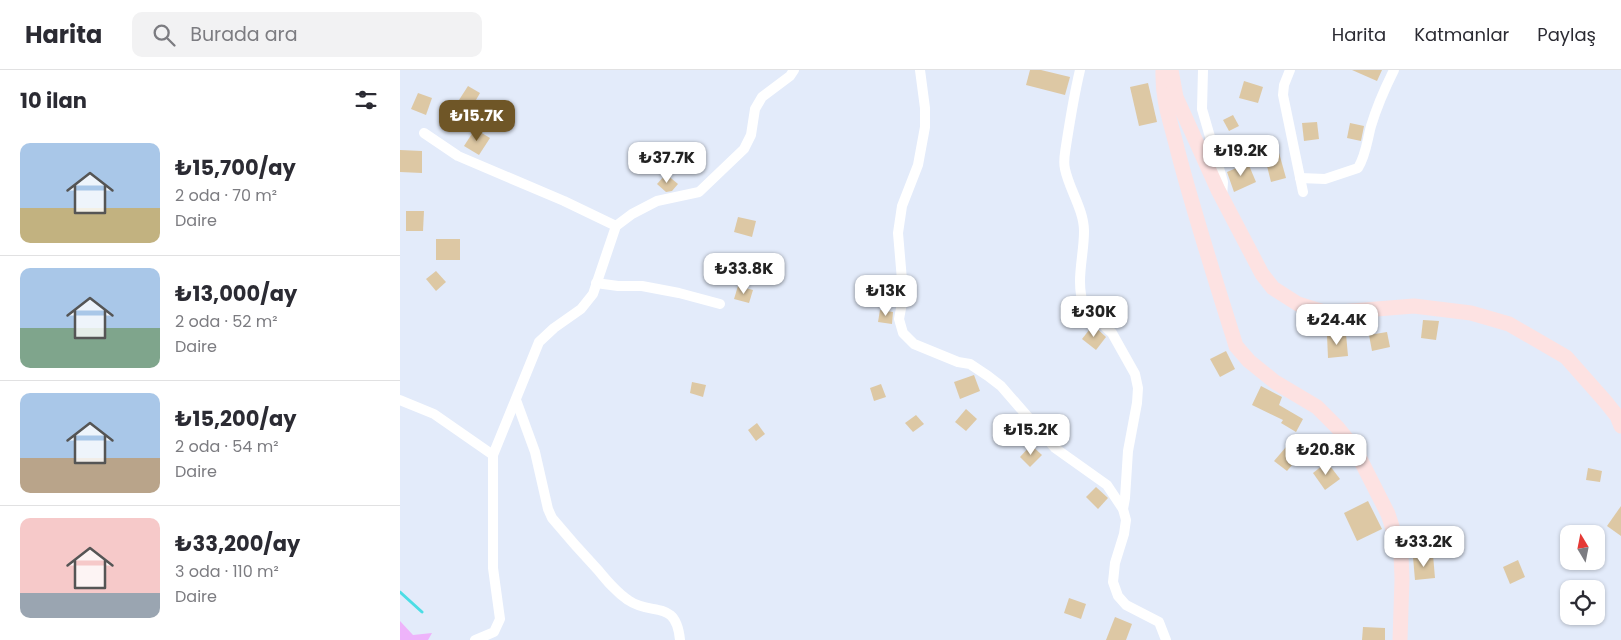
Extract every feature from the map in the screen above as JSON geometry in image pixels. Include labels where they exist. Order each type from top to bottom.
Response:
[{"type":"street","points":[[475,640],[494,632],[500,619],[493,568],[493,455],[539,342],[554,328],[581,309],[593,294],[616,226],[632,214],[657,201],[699,192],[744,149],[751,135],[755,109],[762,97],[790,76],[794,70]]},
{"type":"street","points":[[920,70],[925,108],[925,128],[918,165],[902,206],[898,233],[902,280],[902,303],[899,319],[903,333],[914,344],[958,362],[970,364],[1001,386],[1055,448],[1107,485],[1123,509],[1126,520],[1113,582],[1118,596],[1126,605],[1159,622],[1166,640]]},
{"type":"street","points":[[1080,70],[1073,98],[1064,166],[1084,230],[1079,281],[1082,302],[1084,307],[1112,333],[1135,374],[1138,388],[1138,403],[1128,451],[1123,509]]},
{"type":"street","points":[[1163,70],[1167,114],[1186,185],[1236,346],[1248,361],[1275,382],[1317,407],[1355,449],[1388,514],[1400,554],[1402,579],[1400,640]]},
{"type":"street","points":[[1171,70],[1176,97],[1222,198],[1262,274],[1273,288],[1298,304],[1327,313],[1414,306],[1472,313],[1509,324],[1566,357],[1617,416],[1621,426]]},
{"type":"street","points":[[1203,70],[1202,110],[1222,175],[1222,198]]},
{"type":"street","points":[[1290,70],[1283,95],[1303,192]]},
{"type":"street","points":[[1300,178],[1325,179],[1358,168],[1364,159],[1382,93],[1394,70]]},
{"type":"street","points":[[424,133],[458,156],[564,200],[616,226]]},
{"type":"street","points":[[596,283],[618,286],[642,286],[720,304]]},
{"type":"street","points":[[400,400],[434,414],[493,455]]},
{"type":"street","points":[[516,400],[535,452],[548,509],[552,518],[617,592],[634,604],[667,612],[678,626],[680,640]]},
{"type":"shaded area","points":[[400,621],[413,635],[432,633],[428,640],[400,640]]},
{"type":"building","points":[[1030,70],[1041,70],[1070,77],[1065,95],[1026,85]]},
{"type":"building","points":[[1352,70],[1382,70],[1377,81]]},
{"type":"building","points":[[1244,81],[1263,87],[1258,103],[1239,98]]},
{"type":"building","points":[[1148,83],[1157,122],[1139,126],[1130,87]]},
{"type":"building","points":[[468,86],[480,93],[472,107],[459,100]]},
{"type":"building","points":[[418,93],[432,98],[426,115],[411,109]]},
{"type":"building","points":[[1233,115],[1239,126],[1229,131],[1223,120]]},
{"type":"building","points":[[1317,122],[1319,139],[1304,141],[1302,123]]},
{"type":"building","points":[[1350,123],[1364,126],[1361,141],[1347,138]]},
{"type":"building","points":[[475,129],[490,138],[479,155],[464,146]]},
{"type":"building","points":[[1276,142],[1286,178],[1271,182],[1262,146]]},
{"type":"building","points":[[400,150],[422,151],[422,173],[400,172]]},
{"type":"building","points":[[1248,163],[1256,182],[1234,192],[1227,172]]},
{"type":"building","points":[[666,174],[678,184],[672,191],[666,192],[657,184]]},
{"type":"building","points":[[406,211],[424,211],[423,231],[406,231]]},
{"type":"building","points":[[738,217],[756,221],[752,237],[734,232]]},
{"type":"building","points":[[436,239],[460,239],[460,260],[436,260]]},
{"type":"building","points":[[436,271],[446,282],[436,291],[426,279]]},
{"type":"building","points":[[738,286],[753,290],[749,303],[734,299]]},
{"type":"building","points":[[880,310],[893,312],[892,324],[878,322]]},
{"type":"building","points":[[1423,320],[1439,321],[1436,340],[1421,338]]},
{"type":"building","points":[[1093,325],[1106,337],[1096,350],[1082,339]]},
{"type":"building","points":[[1387,332],[1390,347],[1372,351],[1369,335]]},
{"type":"building","points":[[1346,334],[1348,356],[1328,358],[1327,335]]},
{"type":"building","points":[[1226,351],[1235,369],[1220,377],[1210,359]]},
{"type":"building","points":[[974,375],[980,391],[960,399],[954,382]]},
{"type":"building","points":[[692,382],[706,385],[703,397],[690,393]]},
{"type":"building","points":[[881,384],[886,397],[874,401],[870,388]]},
{"type":"building","points":[[1261,386],[1282,397],[1279,405],[1303,419],[1296,432],[1281,423],[1283,420],[1252,405]]},
{"type":"building","points":[[966,409],[977,419],[966,431],[955,422]]},
{"type":"building","points":[[916,415],[924,424],[913,432],[905,423]]},
{"type":"building","points":[[1005,416],[1016,428],[1006,438],[994,426]]},
{"type":"building","points":[[757,423],[765,434],[756,441],[748,430]]},
{"type":"building","points":[[1316,438],[1327,450],[1317,459],[1306,448]]},
{"type":"building","points":[[1031,445],[1042,455],[1030,467],[1020,457]]},
{"type":"building","points":[[1286,447],[1299,457],[1287,471],[1274,461]]},
{"type":"building","points":[[1327,462],[1340,479],[1325,490],[1313,473]]},
{"type":"building","points":[[1588,468],[1602,471],[1600,482],[1586,480]]},
{"type":"building","points":[[1096,487],[1108,498],[1098,509],[1086,497]]},
{"type":"building","points":[[1368,501],[1382,529],[1357,541],[1344,513]]},
{"type":"building","points":[[1621,506],[1621,536],[1607,526]]},
{"type":"building","points":[[1433,555],[1435,578],[1415,580],[1413,557]]},
{"type":"building","points":[[1518,560],[1525,577],[1510,584],[1503,567]]},
{"type":"building","points":[[1069,598],[1086,604],[1081,619],[1064,613]]},
{"type":"building","points":[[1115,617],[1132,624],[1126,640],[1106,640]]},
{"type":"building","points":[[1363,627],[1385,628],[1385,640],[1362,640]]},
{"type":"waterway","points":[[400,592],[422,612]]}]
